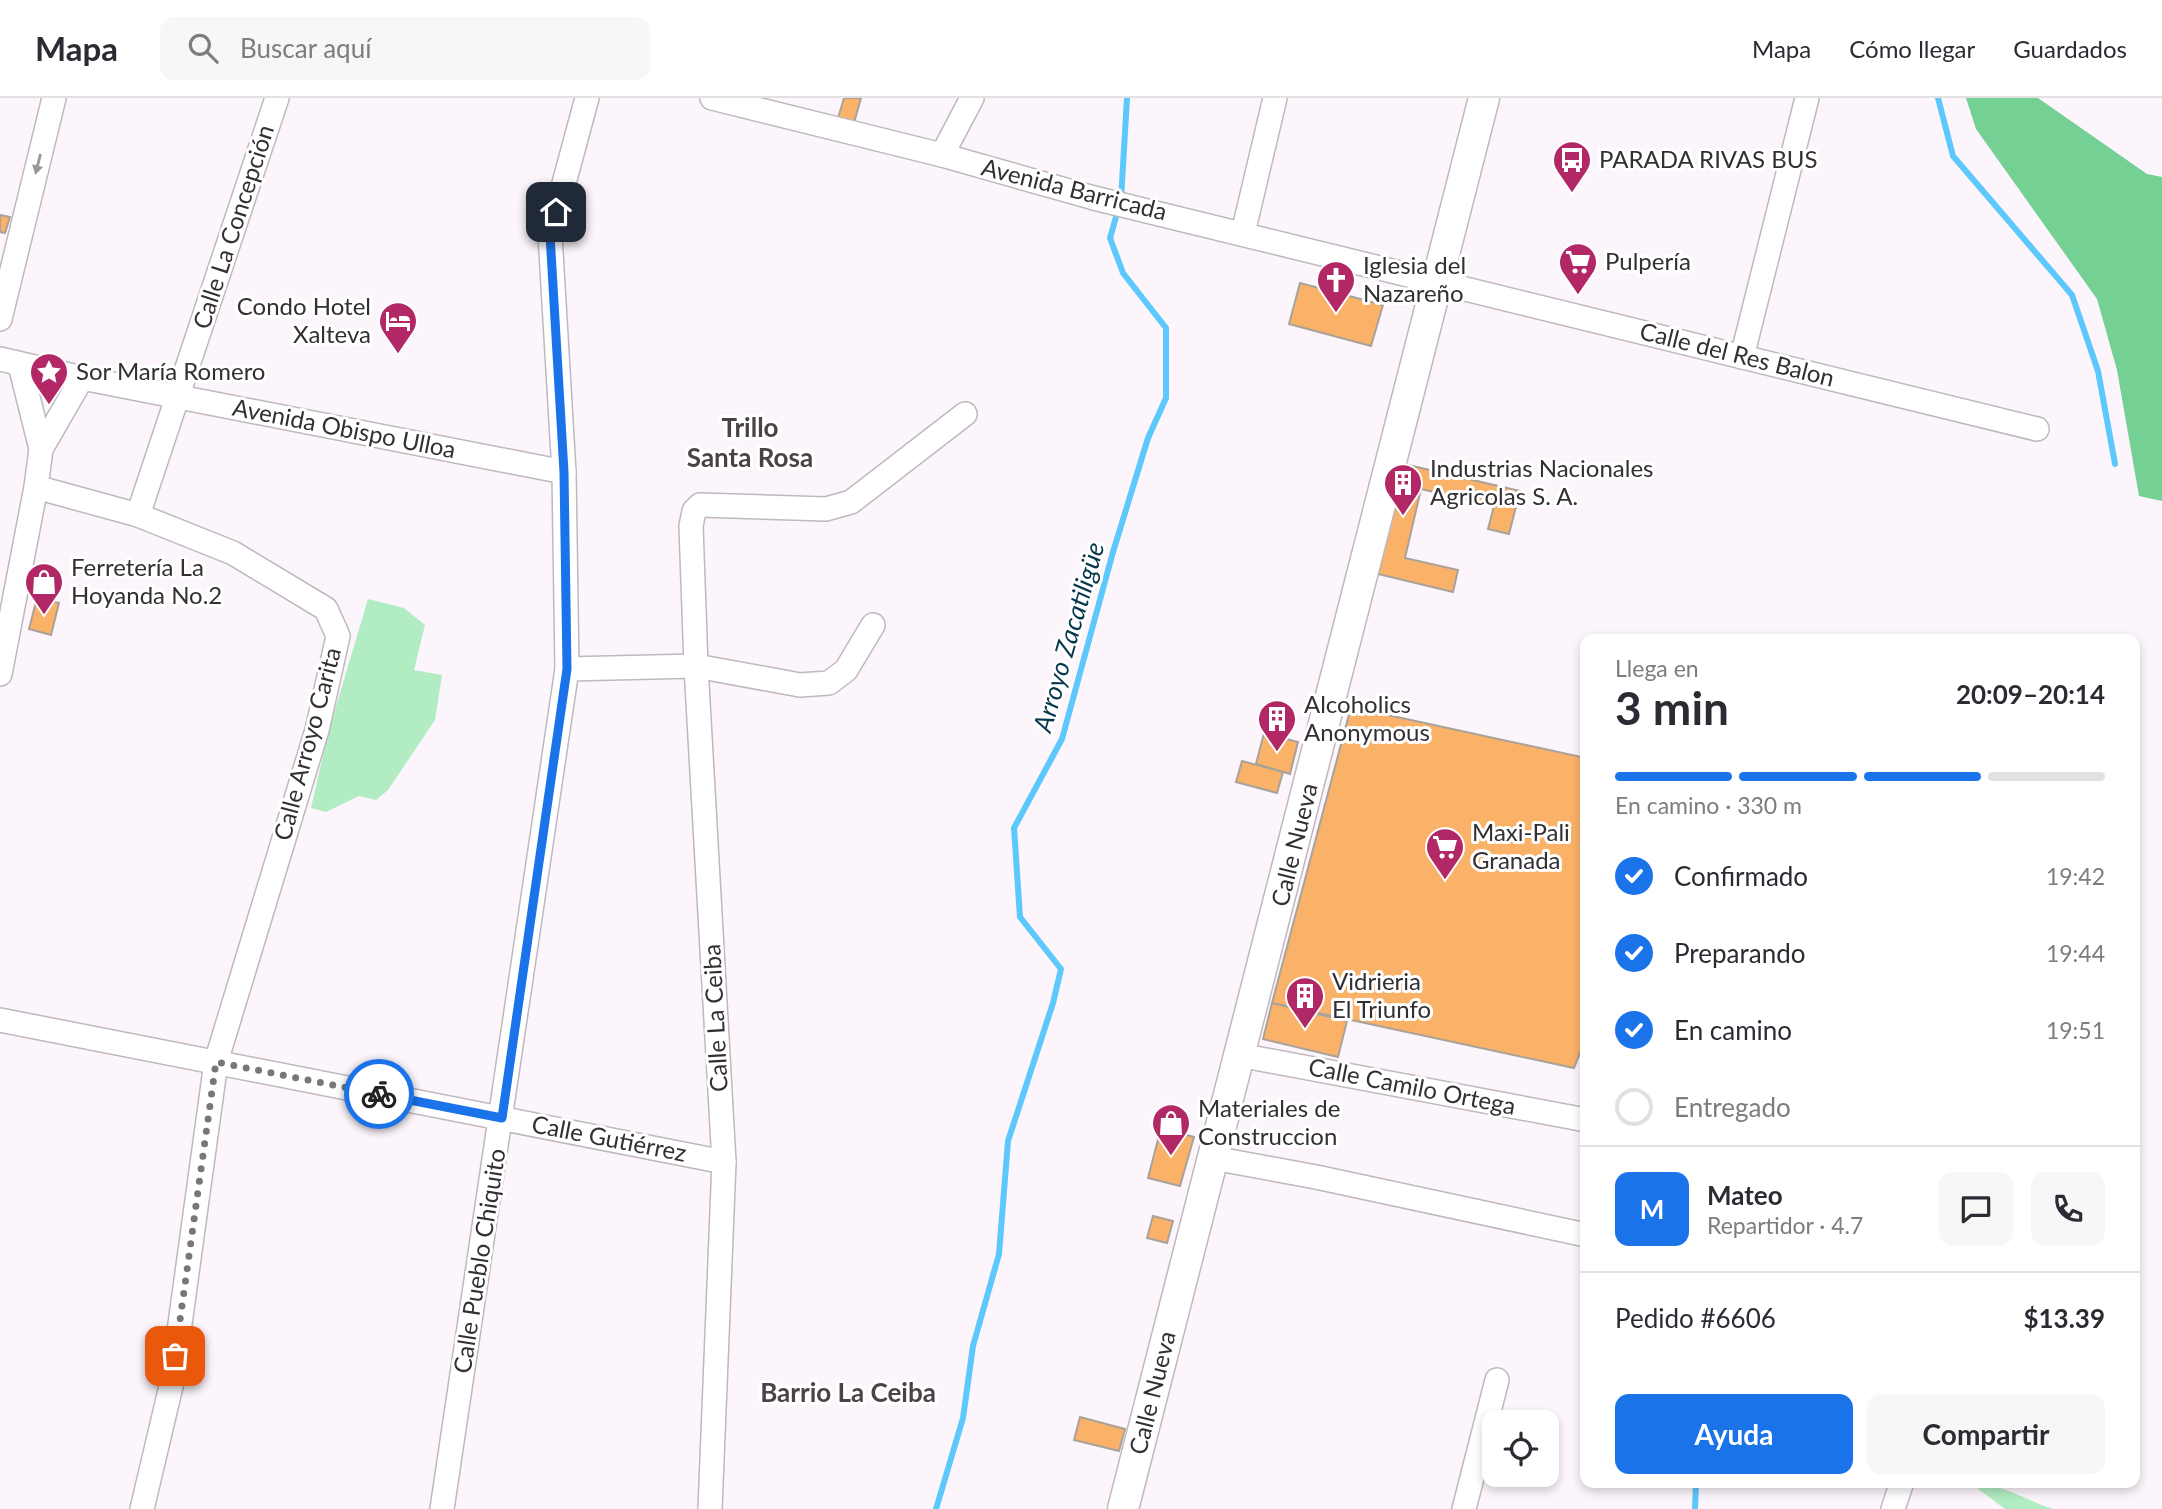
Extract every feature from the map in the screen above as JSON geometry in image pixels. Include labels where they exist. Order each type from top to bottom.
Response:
[{"type":"street","points":[[0,319],[54,98]]},
{"type":"street","name":"Calle La Concepción","points":[[138,515],[277,98]]},
{"type":"street","name":"Calle Pueblo Chiquito","points":[[442,1509],[567,669],[564,472],[550,235],[587,98]]},
{"type":"street","name":"Avenida Barricada","points":[[712,98],[942,155],[1094,198],[1437,281]]},
{"type":"street","points":[[942,155],[972,98]]},
{"type":"street","points":[[1243,233],[1275,98]]},
{"type":"street","name":"Calle Nueva","points":[[1123,1509],[1239,1055],[1268,952],[1484,98]]},
{"type":"street","points":[[1742,357],[1807,98]]},
{"type":"street","name":"Calle del Res Balon","points":[[1437,281],[2038,429]]},
{"type":"street","points":[[10,362],[41,449]]},
{"type":"street","name":"Avenida Obispo Ulloa","points":[[10,362],[564,472]]},
{"type":"street","points":[[0,674],[41,449],[82,378]]},
{"type":"street","name":"Calle La Ceiba","points":[[710,1509],[723,1162],[696,666],[691,526],[694,511],[700,505],[826,509],[851,502],[965,414]]},
{"type":"street","name":"Calle Arroyo Carita","points":[[36,487],[138,515],[233,552],[326,609],[338,636],[317,730],[216,1062],[172,1382],[142,1509]]},
{"type":"street","points":[[567,669],[696,666],[800,685],[829,684],[846,670],[873,625]]},
{"type":"street","name":"Calle Gutiérrez","points":[[0,1020],[723,1162]]},
{"type":"street","name":"Calle Camilo Ortega","points":[[1239,1055],[1580,1119]]},
{"type":"street","points":[[1213,1158],[1317,1177],[1580,1233]]},
{"type":"street","points":[[1464,1509],[1497,1380]]},
{"type":"street","points":[[1893,1509],[1900,1488]]},
{"type":"green space","points":[[1966,98],[2038,98],[2147,174],[2162,177],[2162,501],[2139,496],[2117,370],[2097,299],[1976,129]]},
{"type":"green space","points":[[368,599],[404,608],[425,625],[414,670],[442,675],[435,720],[388,790],[376,800],[359,796],[326,812],[311,808],[329,730]]},
{"type":"green space","points":[[1977,1488],[2001,1488],[2053,1509],[2005,1509]]},
{"type":"building","points":[[844,98],[861,98],[854,123],[838,118]]},
{"type":"building","points":[[0,215],[10,217],[5,233],[0,232]]},
{"type":"building","name":"Iglesia del Nazareño","points":[[1300,283],[1383,305],[1371,346],[1289,324]]},
{"type":"building","name":"Industrias Nacionales Agricolas S. A.","points":[[1404,464],[1520,491],[1509,534],[1488,529],[1494,506],[1421,489],[1405,558],[1458,570],[1453,592],[1378,574]]},
{"type":"building","name":"Ferretería La Hoyanda No.2","points":[[37,598],[59,603],[51,635],[29,629]]},
{"type":"building","name":"Maxi-Pali Granada","points":[[1351,707],[1580,757],[1580,1053],[1574,1068],[1272,1003]]},
{"type":"building","name":"Alcoholics Anonymous","points":[[1264,733],[1298,742],[1290,774],[1256,764]]},
{"type":"building","points":[[1242,761],[1283,772],[1277,793],[1236,782]]},
{"type":"building","name":"Vidrieria El Triunfo","points":[[1272,1003],[1347,1021],[1338,1057],[1263,1039]]},
{"type":"building","name":"Materiales de Construccion","points":[[1161,1128],[1194,1137],[1180,1186],[1148,1178]]},
{"type":"building","points":[[1153,1216],[1173,1221],[1167,1243],[1147,1238]]},
{"type":"building","points":[[1080,1417],[1125,1429],[1119,1451],[1074,1440]]},
{"type":"waterway","name":"Arroyo Zacatiligüe","points":[[1121,200],[1127,98]]},
{"type":"waterway","points":[[1938,98],[1953,156],[2072,295],[2098,371],[2115,464]]},
{"type":"waterway","name":"Arroyo Zacatiligüe","points":[[936,1509],[963,1418],[973,1346],[999,1254],[1008,1141],[1053,1003],[1061,969],[1020,917],[1014,828],[1062,739],[1113,552],[1148,438],[1166,398],[1166,328],[1123,273],[1110,238],[1118,210]]},
{"type":"waterway","points":[[1695,1509],[1696,1488]]},
{"type":"way so far","points":[[175,1356],[216,1062],[379,1094]]},
{"type":"place","name":"PARADA RIVAS BUS","points":[[1572,194]]},
{"type":"place","name":"Pulpería","points":[[1578,296]]},
{"type":"place","name":"Iglesia del Nazareño","points":[[1336,314]]},
{"type":"place","name":"Condo Hotel Xalteva","points":[[398,355]]},
{"type":"place","name":"Sor María Romero","points":[[49,406]]},
{"type":"place","name":"Industrias Nacionales Agricolas S. A.","points":[[1403,517]]},
{"type":"place","name":"Ferretería La Hoyanda No.2","points":[[44,616]]},
{"type":"place","name":"Alcoholics Anonymous","points":[[1277,753]]},
{"type":"place","name":"Maxi-Pali Granada","points":[[1445,881]]},
{"type":"place","name":"Vidrieria El Triunfo","points":[[1305,1030]]},
{"type":"place","name":"Materiales de Construccion","points":[[1171,1157]]},
{"type":"district","name":"Trillo Santa Rosa","points":[[750,443]]},
{"type":"district","name":"Barrio La Ceiba","points":[[848,1393]]},
{"type":"route","points":[[379,1094],[502,1118],[567,669],[564,472],[550,235],[556,212]]}]
